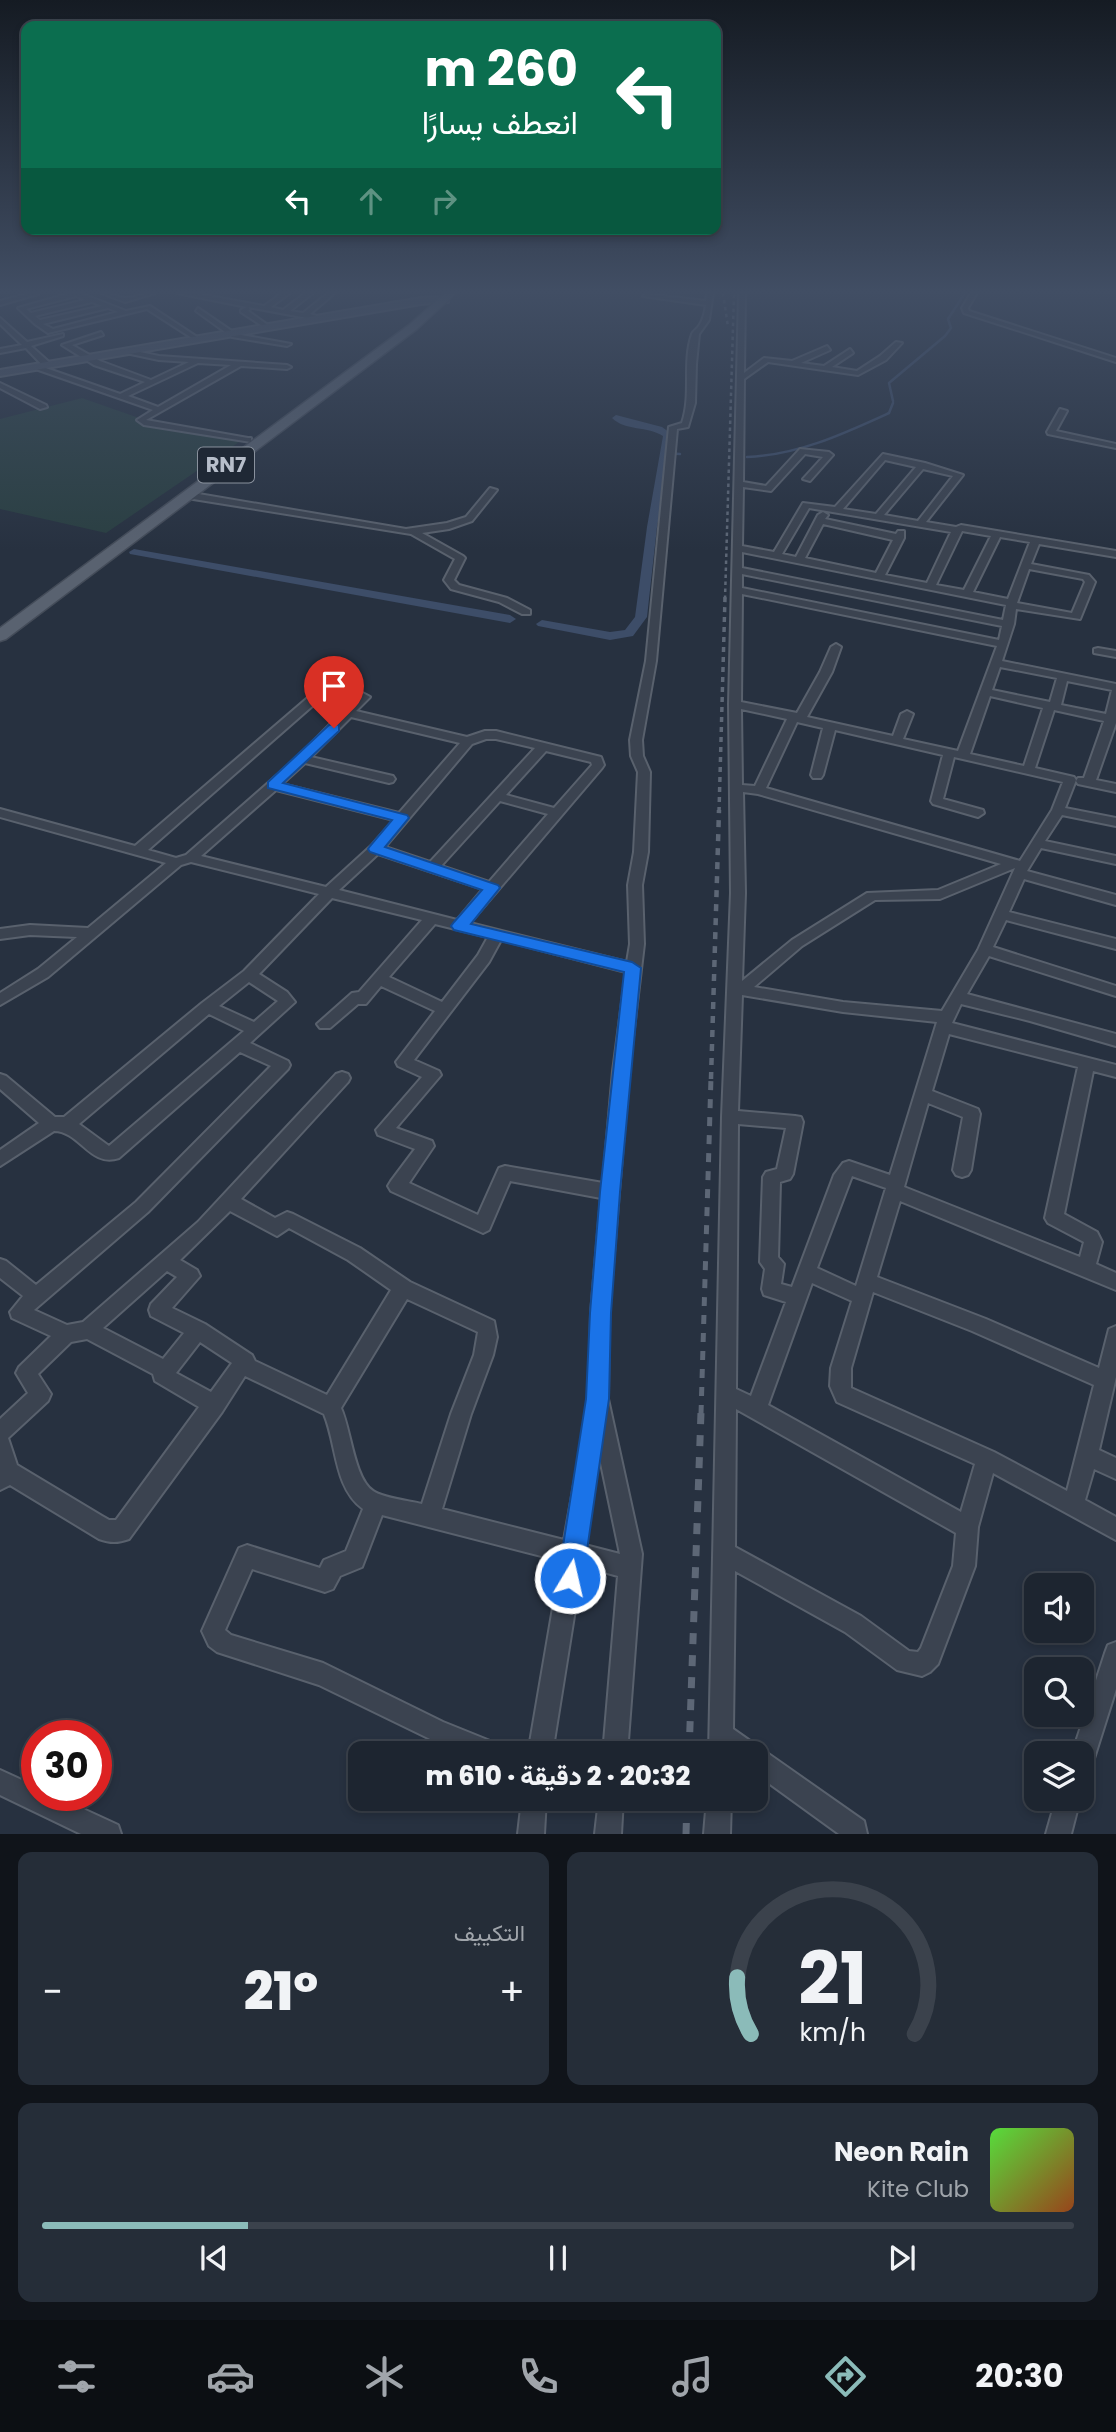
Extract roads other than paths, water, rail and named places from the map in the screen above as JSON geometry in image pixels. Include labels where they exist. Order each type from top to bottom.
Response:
[{"type":"main road","name":"RN7","points":[[0,636],[187,495],[269,429],[340,379]]},
{"type":"main road","name":"RN7","points":[[0,625],[248,440],[269,429]]},
{"type":"street","points":[[65,379],[157,409]]},
{"type":"street","points":[[142,379],[151,382]]},
{"type":"street","points":[[120,397],[158,379]]},
{"type":"street","points":[[212,379],[144,416],[141,422],[248,440]]},
{"type":"street","points":[[543,1741],[598,1399],[600,1313],[610,1192],[632,968],[637,944],[635,886],[641,852],[644,772],[637,757],[636,740],[651,661],[673,428],[685,425],[695,395],[693,379]]},
{"type":"street","points":[[721,1741],[730,1117],[738,989],[735,704],[740,379]]},
{"type":"street","points":[[0,385],[43,407]]},
{"type":"street","points":[[1063,411],[1051,432],[1116,446]]},
{"type":"street","points":[[740,484],[768,489],[803,451],[829,455],[807,479]]},
{"type":"street","points":[[839,508],[883,457],[959,475],[920,524]]},
{"type":"street","points":[[879,516],[922,465]]},
{"type":"street","points":[[187,495],[414,532],[449,526],[469,519],[493,490]]},
{"type":"street","points":[[777,555],[804,506],[839,508],[907,522],[957,530],[964,528],[1116,554]]},
{"type":"street","points":[[799,560],[827,507]]},
{"type":"street","points":[[820,521],[899,538]]},
{"type":"street","points":[[879,577],[907,522]]},
{"type":"street","points":[[930,587],[957,530]]},
{"type":"street","points":[[414,532],[460,558],[449,580],[455,587],[503,600],[526,612]]},
{"type":"street","points":[[967,593],[997,534]]},
{"type":"street","points":[[978,813],[937,801],[938,791],[986,692],[1009,624],[1012,604],[1035,541]]},
{"type":"street","points":[[738,548],[1076,617],[1090,582],[1086,577],[1027,566]]},
{"type":"street","points":[[737,570],[1009,624]]},
{"type":"street","points":[[843,591],[853,571]]},
{"type":"street","points":[[737,590],[1003,644]]},
{"type":"street","points":[[872,618],[881,599]]},
{"type":"street","points":[[759,790],[797,717],[826,672],[836,647]]},
{"type":"street","points":[[1098,651],[1116,654]]},
{"type":"street","points":[[996,663],[1116,687]]},
{"type":"street","points":[[1028,771],[1063,676]]},
{"type":"street","points":[[0,1000],[43,973],[273,785],[362,700],[362,696],[331,689],[322,691],[137,852]]},
{"type":"street","points":[[986,692],[1113,719]]},
{"type":"street","points":[[1089,782],[1113,719],[1116,692]]},
{"type":"street","points":[[735,704],[1028,771],[1116,788]]},
{"type":"street","points":[[349,713],[468,741]]},
{"type":"street","points":[[897,740],[907,715]]},
{"type":"street","points":[[817,775],[830,725]]},
{"type":"street","points":[[0,1158],[60,1124],[249,975],[329,892],[376,849],[468,741],[485,735],[496,736],[591,757],[598,765],[459,926]]},
{"type":"street","points":[[433,867],[544,746]]},
{"type":"street","points":[[303,759],[389,779]]},
{"type":"street","points":[[1070,780],[1058,810],[1038,843],[1019,867],[985,950],[956,997],[945,1022],[841,1368],[840,1385],[844,1395],[986,1459],[1116,1529]]},
{"type":"street","points":[[273,785],[402,818]]},
{"type":"street","points":[[736,788],[759,790],[1019,867],[1116,900]]},
{"type":"street","points":[[498,797],[558,813]]},
{"type":"street","points":[[1058,810],[1116,822]]},
{"type":"street","points":[[0,813],[137,852],[329,892],[632,968]]},
{"type":"street","points":[[1038,843],[1116,860]]},
{"type":"street","points":[[376,849],[493,888]]},
{"type":"street","points":[[738,989],[797,943],[872,896],[940,894],[1019,867]]},
{"type":"street","points":[[1000,914],[1116,944]]},
{"type":"street","points":[[325,1024],[357,997],[361,1000],[432,919]]},
{"type":"street","points":[[0,934],[30,930],[91,933]]},
{"type":"street","points":[[496,935],[484,958],[404,1062],[433,1075],[384,1130],[426,1146],[397,1186],[483,1225],[505,1173],[610,1192]]},
{"type":"street","points":[[985,950],[1116,991]]},
{"type":"street","points":[[0,1080],[103,1153],[113,1153],[287,1002],[249,975]]},
{"type":"street","points":[[379,979],[443,1009]]},
{"type":"street","points":[[738,989],[945,1022],[1116,1071]]},
{"type":"street","points":[[956,997],[1116,1040]]},
{"type":"street","points":[[207,1007],[254,1029]]},
{"type":"street","points":[[66,1334],[19,1312],[142,1207],[282,1065],[238,1044]]},
{"type":"street","points":[[1086,1268],[1092,1240],[1056,1221],[1054,1211],[1087,1063]]},
{"type":"street","points":[[0,1432],[41,1394],[26,1373],[66,1334],[88,1330],[204,1227],[342,1078]]},
{"type":"street","points":[[922,1094],[972,1114],[962,1170]]},
{"type":"street","points":[[730,1117],[795,1122],[785,1174],[772,1177],[769,1262],[775,1264],[771,1289],[796,1296]]},
{"type":"street","points":[[756,1409],[778,1356],[796,1296],[843,1175],[849,1168],[1116,1282]]},
{"type":"street","points":[[228,1201],[277,1228],[287,1219],[354,1254],[404,1287],[487,1327],[489,1339],[466,1398],[429,1516]]},
{"type":"street","points":[[0,1442],[5,1476],[94,1524],[116,1533],[126,1526],[245,1361],[198,1330],[158,1310],[191,1276],[166,1261]]},
{"type":"street","points":[[0,1268],[36,1296]]},
{"type":"street","points":[[806,1272],[979,1325],[1109,1374]]},
{"type":"street","points":[[331,1406],[404,1287]]},
{"type":"street","points":[[88,1330],[166,1371]]},
{"type":"street","points":[[198,1330],[162,1375],[215,1405]]},
{"type":"street","points":[[1073,1504],[1109,1374],[1116,1335]]},
{"type":"street","points":[[242,1365],[331,1406],[339,1427],[352,1484],[368,1501],[631,1568]]},
{"type":"street","points":[[727,1395],[967,1527]]},
{"type":"street","points":[[598,1399],[622,1504],[631,1568],[615,1741]]},
{"type":"street","points":[[1088,1455],[1116,1469]]},
{"type":"street","points":[[724,1553],[853,1624],[905,1662],[922,1664],[930,1656],[964,1566],[967,1527],[986,1459]]},
{"type":"street","points":[[376,1503],[354,1559],[332,1568],[325,1581],[247,1556],[214,1631],[217,1638],[225,1644],[323,1675],[461,1741]]},
{"type":"street","points":[[1088,1741],[1116,1653]]},
{"type":"street","points":[[768,1768],[855,1830],[854,1833]]},
{"type":"street","points":[[0,1782],[109,1833]]},
{"type":"street","points":[[531,1833],[533,1811]]},
{"type":"street","points":[[607,1811],[608,1833]]},
{"type":"street","points":[[717,1833],[718,1811]]},
{"type":"street","points":[[1058,1833],[1064,1811]]},
{"type":"waterway","points":[[893,401],[889,383],[894,379]]},
{"type":"waterway","points":[[747,457],[784,452],[820,442],[889,413],[893,403]]},
{"type":"waterway","points":[[542,624],[610,636],[629,633],[641,617],[652,527],[668,435],[659,429],[616,418]]},
{"type":"waterway","points":[[665,453],[680,454]]},
{"type":"waterway","points":[[134,552],[510,619]]},
{"type":"railway","points":[[725,599],[731,379]]},
{"type":"railway","points":[[719,812],[725,597]]},
{"type":"railway","points":[[711,1079],[719,810]]},
{"type":"railway","points":[[701,1414],[711,1077]]},
{"type":"railway","points":[[689,1741],[701,1412]]},
{"type":"railway","points":[[686,1834],[687,1811]]}]
